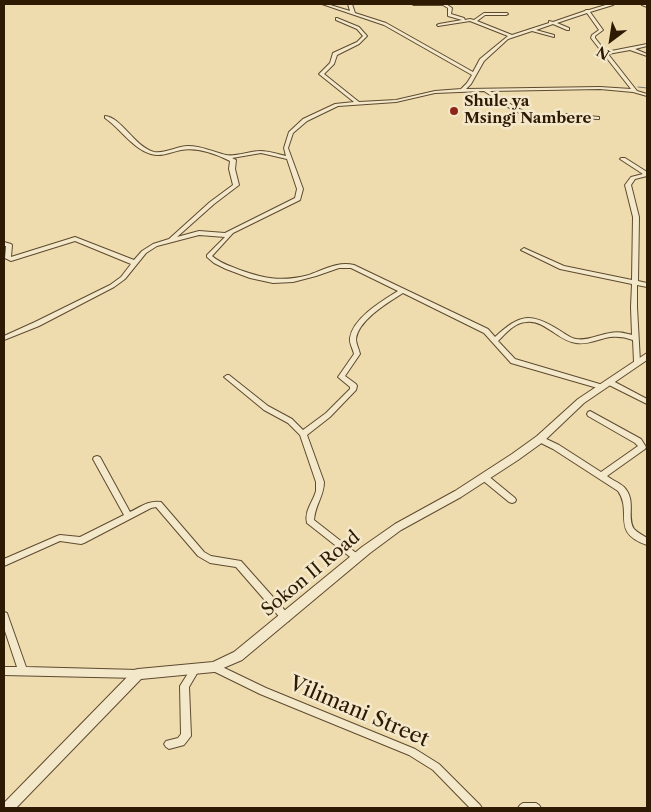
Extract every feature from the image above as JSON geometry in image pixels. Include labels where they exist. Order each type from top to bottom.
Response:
[{"type":"street","points":[[324,4],[392,27],[474,74]]},
{"type":"street","points":[[350,4],[352,14]]},
{"type":"street","points":[[414,4],[445,4],[450,8],[449,15],[475,21],[510,36]]},
{"type":"street","points":[[462,90],[467,87],[488,53],[510,36],[612,4]]},
{"type":"street","points":[[643,4],[647,6]]},
{"type":"street","points":[[587,11],[601,30],[592,38],[635,91]]},
{"type":"street","points":[[475,21],[484,14],[506,14]]},
{"type":"street","points":[[353,26],[366,18]]},
{"type":"street","points":[[337,19],[362,30],[364,38],[335,54],[332,63],[322,74],[357,103]]},
{"type":"street","points":[[439,25],[466,19]]},
{"type":"street","points":[[550,22],[568,29]]},
{"type":"street","points":[[532,30],[553,36]]},
{"type":"street","points":[[606,54],[647,44]]},
{"type":"street","points":[[629,47],[647,55]]},
{"type":"street","points":[[4,338],[38,324],[112,286],[123,278],[152,247],[198,233],[223,235],[233,232],[298,199],[300,189],[288,158],[287,142],[294,129],[331,107],[357,103],[396,101],[435,92],[462,90],[600,88],[635,91],[647,95]]},
{"type":"street","points":[[485,90],[533,118],[566,115],[597,118]]},
{"type":"street","points":[[107,117],[150,153],[160,154],[189,148],[233,160],[232,169],[236,185],[212,203],[170,241]]},
{"type":"street","points":[[227,157],[261,152],[288,158]]},
{"type":"street","points":[[623,159],[647,174]]},
{"type":"street","points":[[637,362],[636,216],[628,182],[633,178],[647,174]]},
{"type":"street","points":[[233,232],[209,256],[216,262],[267,282],[286,282],[347,265],[486,331],[513,361],[605,385],[647,402]]},
{"type":"street","points":[[4,244],[9,245],[8,258],[11,259],[75,239],[135,263]]},
{"type":"street","points":[[524,250],[562,268],[647,286]]},
{"type":"street","points":[[303,434],[328,415],[353,390],[354,386],[341,377],[357,354],[353,340],[355,335],[366,317],[403,290]]},
{"type":"street","points":[[495,340],[517,320],[524,319],[540,322],[572,340],[578,341],[616,333],[636,338]]},
{"type":"street","name":"Sokon II Road","points":[[138,674],[214,667],[238,656],[356,558],[398,527],[484,477],[540,439],[571,409],[647,356]]},
{"type":"street","points":[[227,377],[266,408],[290,421],[303,434],[320,482],[320,490],[311,511],[310,521],[356,558]]},
{"type":"street","points":[[590,414],[638,441],[642,447],[602,476]]},
{"type":"street","points":[[540,439],[602,476],[626,494],[628,501],[627,524],[636,536],[647,542]]},
{"type":"street","points":[[97,459],[128,516]]},
{"type":"street","points":[[484,477],[512,500]]},
{"type":"street","points":[[4,563],[60,538],[81,541],[153,504],[161,505],[201,554],[210,559],[238,564],[286,618]]},
{"type":"street","points":[[4,616],[23,671]]},
{"type":"street","name":"Vilimani Street","points":[[214,667],[270,694],[412,752],[436,767],[466,800],[477,808]]},
{"type":"street","points":[[169,744],[181,742],[186,736],[184,686],[194,670]]},
{"type":"street","points":[[4,671],[138,674]]},
{"type":"street","points":[[8,808],[138,674]]},
{"type":"street","points":[[523,808],[536,808]]},
{"type":"waterway","points":[[638,87],[647,88]]},
{"type":"place","name":"Shule ya Msingi Nambere","points":[[454,111]]}]
